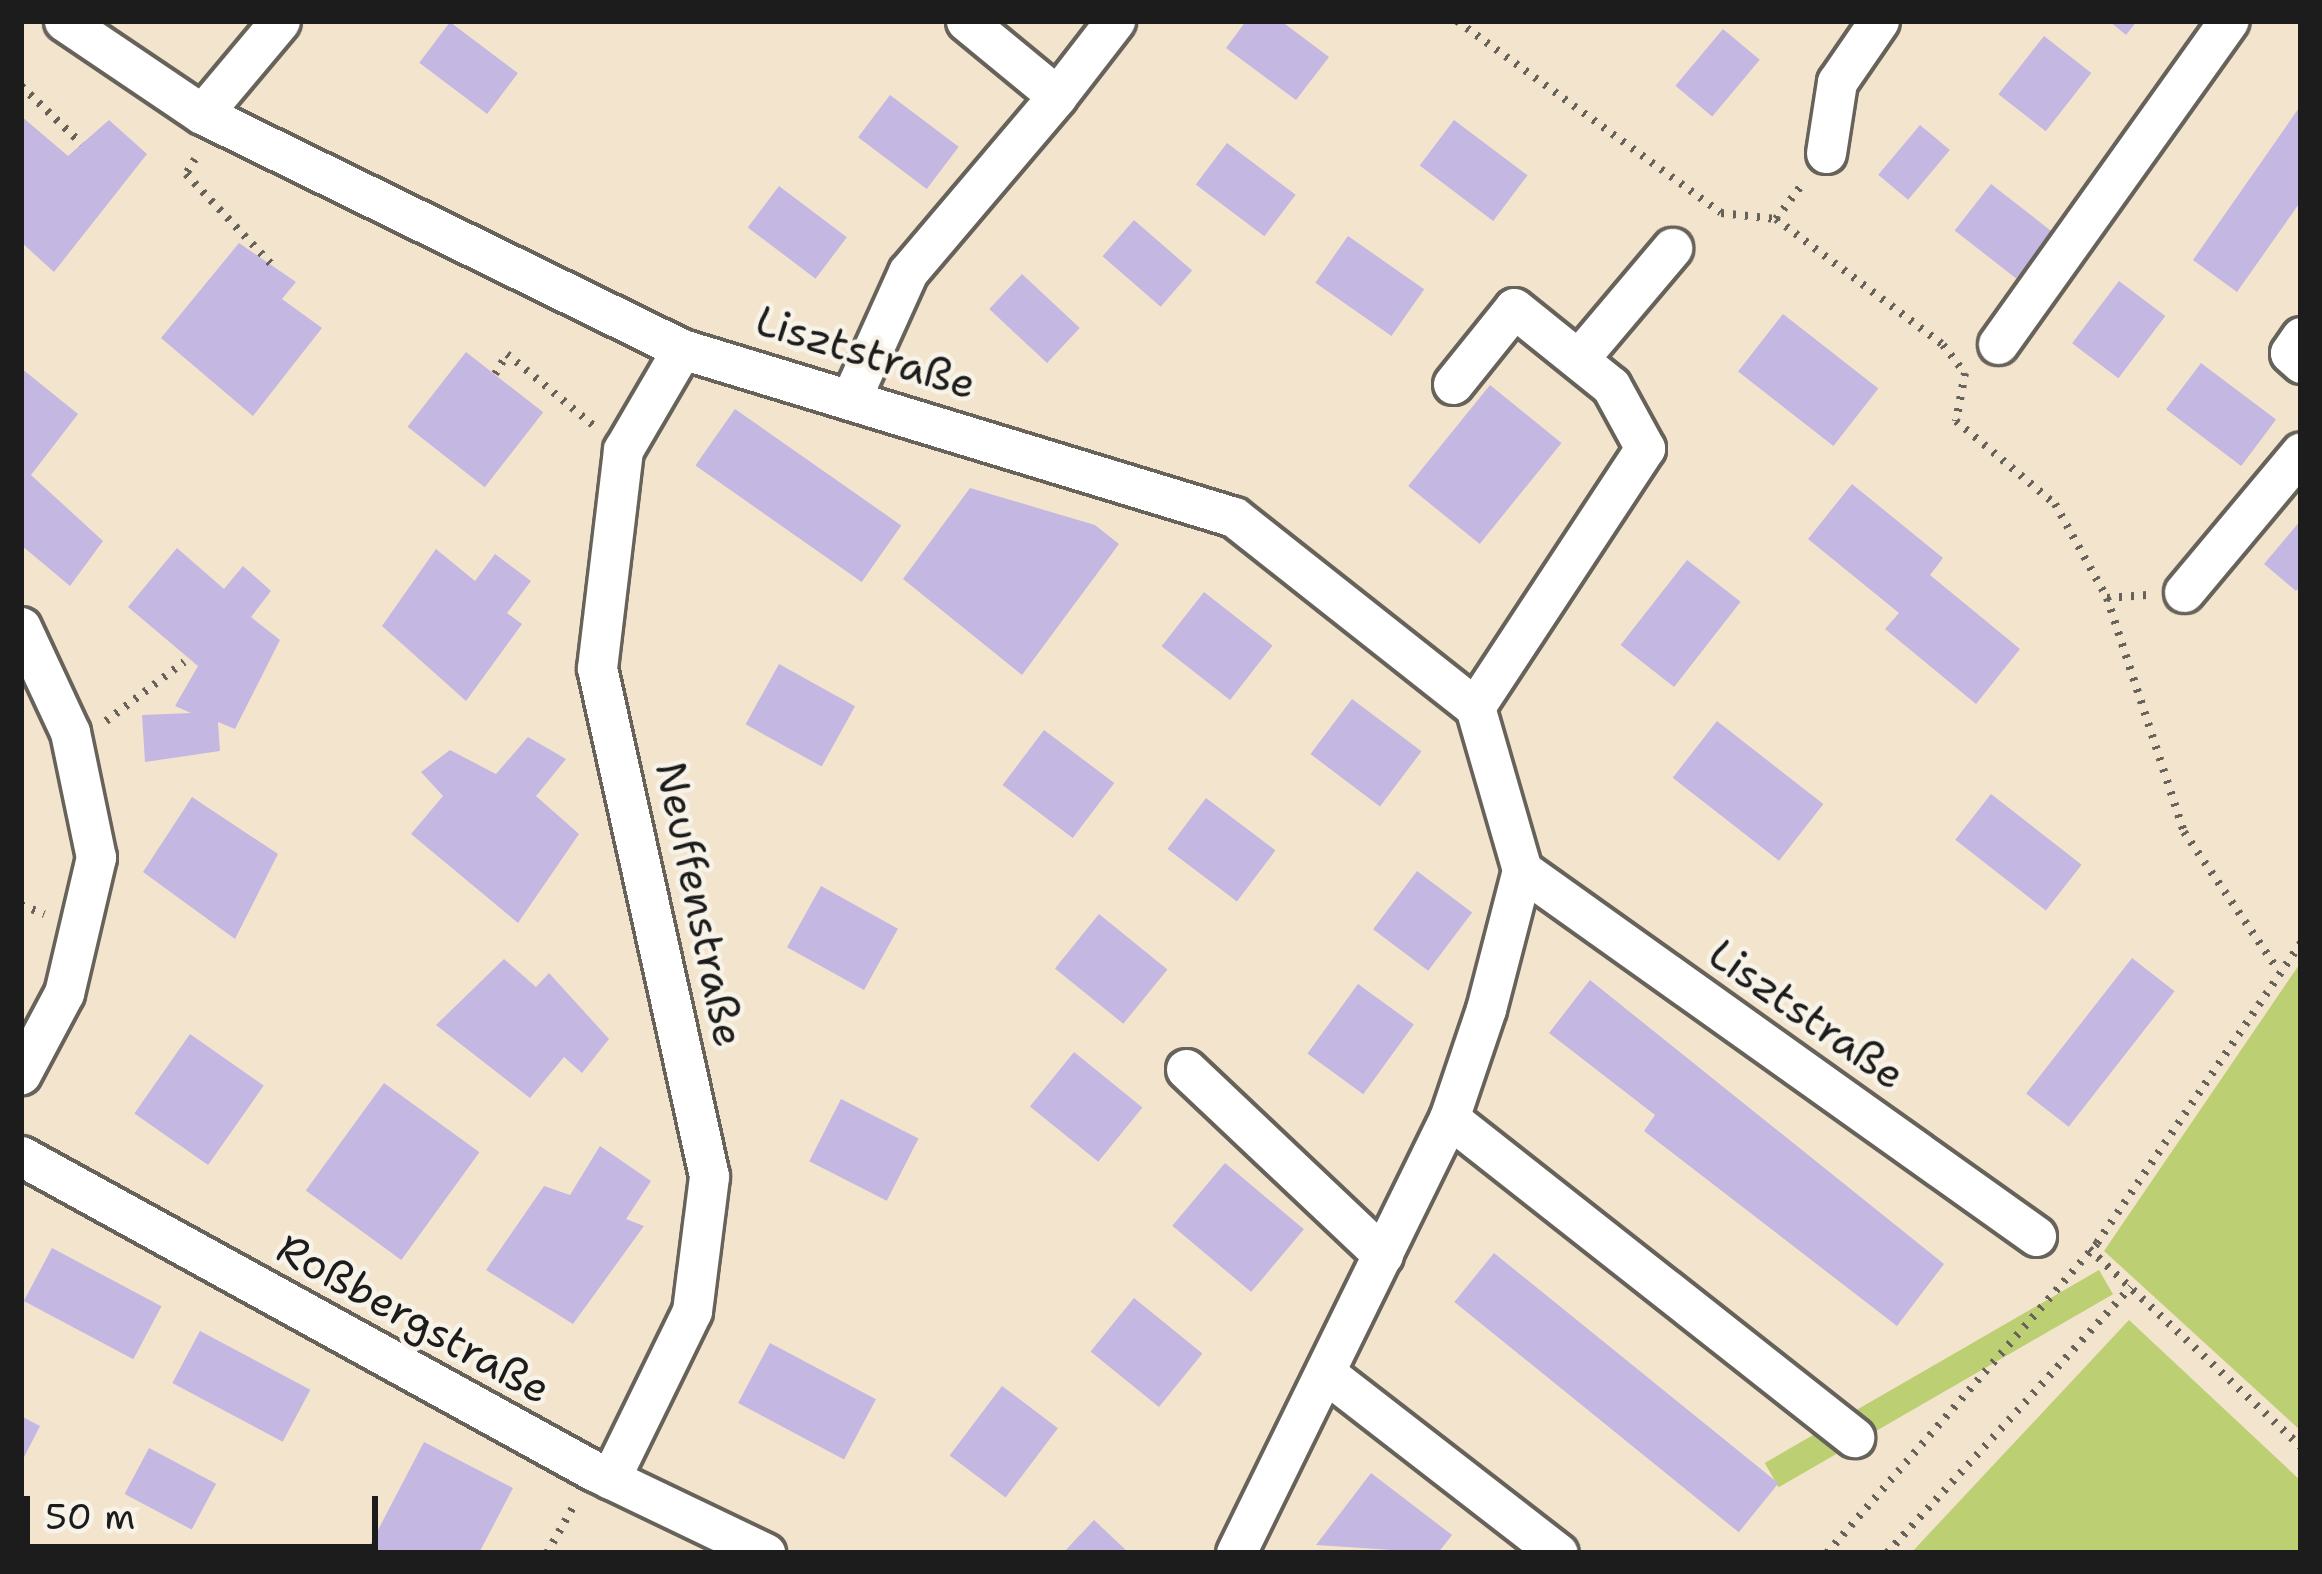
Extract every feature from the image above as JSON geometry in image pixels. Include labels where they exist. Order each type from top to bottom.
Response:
[{"type":"street","name":"Lisztstraße","points":[[64,21],[210,118],[682,349],[852,396],[1234,517],[1475,706]]},
{"type":"street","points":[[210,118],[280,21]]},
{"type":"street","points":[[966,21],[1057,97]]},
{"type":"street","points":[[852,396],[908,272],[1057,97],[1115,21]]},
{"type":"street","points":[[1826,153],[1837,82],[1879,21]]},
{"type":"street","points":[[1998,344],[2228,21]]},
{"type":"street","points":[[1580,356],[1672,248]]},
{"type":"street","points":[[1236,1553],[1449,1118],[1522,870],[1475,706],[1645,448],[1611,386],[1580,356],[1514,308],[1453,384]]},
{"type":"street","points":[[2301,337],[2290,353],[2301,363]]},
{"type":"street","name":"Neuffenstraße","points":[[610,1479],[692,1311],[709,1176],[597,668],[622,450],[682,349]]},
{"type":"street","points":[[2184,592],[2301,452]]},
{"type":"street","points":[[21,627],[70,732],[96,857],[64,993],[21,1074]]},
{"type":"street","name":"Lisztstraße","points":[[1522,870],[2036,1236]]},
{"type":"street","points":[[1186,1069],[1384,1255]]},
{"type":"street","points":[[1449,1118],[1855,1437]]},
{"type":"street","name":"Roßbergstraße","points":[[25,1168],[610,1479],[765,1553]]},
{"type":"street","points":[[1327,1374],[1558,1553]]},
{"type":"path","points":[[1457,21],[1721,213],[1776,219],[1943,345],[1964,373],[1956,421],[2056,504],[2107,598],[2184,832],[2276,967]]},
{"type":"path","points":[[21,86],[82,144]]},
{"type":"path","points":[[210,118],[186,174],[273,266]]},
{"type":"path","points":[[495,374],[507,355],[622,450]]},
{"type":"path","points":[[70,732],[119,717],[184,662]]},
{"type":"path","points":[[2089,1250],[2301,1447]]},
{"type":"path","points":[[1887,1553],[2131,1287]]},
{"type":"green space","points":[[2301,962],[2301,1431],[2104,1251]]},
{"type":"green space","points":[[2099,1270],[2113,1294],[1779,1487],[1765,1463]]},
{"type":"green space","points":[[2129,1320],[2301,1481],[2301,1553],[1911,1553]]},
{"type":"building","points":[[1246,21],[1281,21],[1329,57],[1296,100],[1226,48]]},
{"type":"building","points":[[2109,21],[2137,21],[2126,35]]},
{"type":"building","points":[[450,22],[518,73],[487,114],[419,63]]},
{"type":"building","points":[[1723,29],[1760,60],[1712,117],[1675,86]]},
{"type":"building","points":[[2044,36],[2091,73],[2046,131],[1998,94]]},
{"type":"building","points":[[890,95],[959,147],[927,189],[858,137]]},
{"type":"building","points":[[2301,105],[2301,201],[2237,292],[2193,260]]},
{"type":"building","points":[[21,116],[68,156],[109,120],[147,154],[54,272],[21,242]]},
{"type":"building","points":[[1454,120],[1527,175],[1493,221],[1420,166]]},
{"type":"building","points":[[1920,125],[1950,150],[1908,200],[1878,175]]},
{"type":"building","points":[[1227,143],[1296,195],[1264,236],[1196,185]]},
{"type":"building","points":[[1991,184],[2052,232],[2016,279],[1955,230]]},
{"type":"building","points":[[779,186],[847,237],[816,279],[748,228]]},
{"type":"building","points":[[1134,220],[1192,271],[1161,307],[1103,256]]},
{"type":"building","points":[[1348,236],[1424,289],[1391,336],[1315,283]]},
{"type":"building","points":[[239,243],[296,282],[282,299],[322,328],[253,416],[161,338]]},
{"type":"building","points":[[1022,274],[1080,328],[1047,363],[989,309]]},
{"type":"building","points":[[2119,281],[2165,316],[2118,378],[2072,343]]},
{"type":"building","points":[[1783,314],[1878,388],[1833,446],[1738,372]]},
{"type":"building","points":[[466,352],[543,412],[485,487],[408,427]]},
{"type":"building","points":[[2201,363],[2276,420],[2241,466],[2166,409]]},
{"type":"building","points":[[21,368],[78,414],[31,475],[103,541],[70,586],[21,545]]},
{"type":"building","points":[[1490,385],[1561,443],[1480,544],[1408,486]]},
{"type":"building","points":[[735,409],[901,525],[862,582],[695,466]]},
{"type":"building","points":[[1852,484],[1943,558],[1930,575],[2020,649],[1976,704],[1885,629],[1899,613],[1808,539]]},
{"type":"building","points":[[970,488],[1095,525],[1119,544],[1022,675],[903,579]]},
{"type":"building","points":[[2301,520],[2301,585],[2296,591],[2264,564]]},
{"type":"building","points":[[177,548],[224,589],[243,566],[271,591],[251,617],[280,640],[235,729],[218,722],[220,751],[145,762],[142,715],[191,713],[175,706],[198,666],[128,607]]},
{"type":"building","points":[[436,549],[475,581],[495,554],[531,581],[507,613],[522,624],[466,701],[382,626]]},
{"type":"building","points":[[1687,560],[1741,602],[1674,687],[1621,645]]},
{"type":"building","points":[[1204,592],[1273,646],[1230,700],[1162,646]]},
{"type":"building","points":[[779,664],[855,706],[822,767],[746,724]]},
{"type":"building","points":[[1352,699],[1421,751],[1380,806],[1310,754]]},
{"type":"building","points":[[1717,721],[1823,804],[1779,861],[1673,778]]},
{"type":"building","points":[[1044,730],[1114,783],[1073,838],[1002,785]]},
{"type":"building","points":[[528,737],[566,759],[536,796],[579,834],[518,923],[411,834],[443,796],[421,772],[450,750],[496,774]]},
{"type":"building","points":[[1991,794],[2082,865],[2046,911],[1955,840]]},
{"type":"building","points":[[192,797],[278,854],[235,939],[143,872]]},
{"type":"building","points":[[1206,798],[1275,850],[1237,901],[1167,849]]},
{"type":"building","points":[[1417,871],[1472,913],[1428,971],[1373,929]]},
{"type":"building","points":[[821,886],[898,929],[864,990],[787,947]]},
{"type":"building","points":[[1099,914],[1167,969],[1123,1024],[1055,968]]},
{"type":"building","points":[[2132,958],[2175,991],[2069,1127],[2026,1094]]},
{"type":"building","points":[[504,959],[536,987],[549,973],[609,1039],[582,1073],[564,1057],[530,1098],[436,1025]]},
{"type":"building","points":[[1590,980],[1944,1264],[1897,1326],[1644,1131],[1655,1115],[1549,1033]]},
{"type":"building","points":[[1358,984],[1414,1025],[1363,1094],[1307,1054]]},
{"type":"building","points":[[190,1034],[264,1086],[208,1165],[134,1113]]},
{"type":"building","points":[[1074,1052],[1142,1107],[1098,1162],[1030,1106]]},
{"type":"building","points":[[384,1083],[479,1152],[401,1260],[306,1191]]},
{"type":"building","points":[[841,1099],[919,1138],[887,1201],[809,1161]]},
{"type":"building","points":[[600,1146],[651,1181],[626,1219],[644,1226],[573,1324],[486,1270],[544,1186],[570,1195]]},
{"type":"building","points":[[1225,1163],[1304,1229],[1251,1292],[1172,1226]]},
{"type":"building","points":[[52,1248],[161,1306],[133,1359],[24,1301]]},
{"type":"building","points":[[1494,1253],[1778,1483],[1739,1532],[1454,1302]]},
{"type":"building","points":[[1134,1298],[1202,1353],[1159,1407],[1091,1352]]},
{"type":"building","points":[[200,1331],[310,1390],[283,1442],[172,1383]]},
{"type":"building","points":[[770,1343],[876,1399],[844,1459],[738,1403]]},
{"type":"building","points":[[1002,1386],[1058,1428],[1006,1498],[950,1455]]},
{"type":"building","points":[[21,1416],[40,1426],[21,1463]]},
{"type":"building","points":[[424,1442],[513,1488],[479,1553],[366,1553]]},
{"type":"building","points":[[149,1448],[216,1484],[192,1530],[125,1494]]},
{"type":"building","points":[[1371,1473],[1452,1535],[1438,1553],[1316,1545]]},
{"type":"building","points":[[1094,1520],[1129,1553],[1063,1553]]}]
